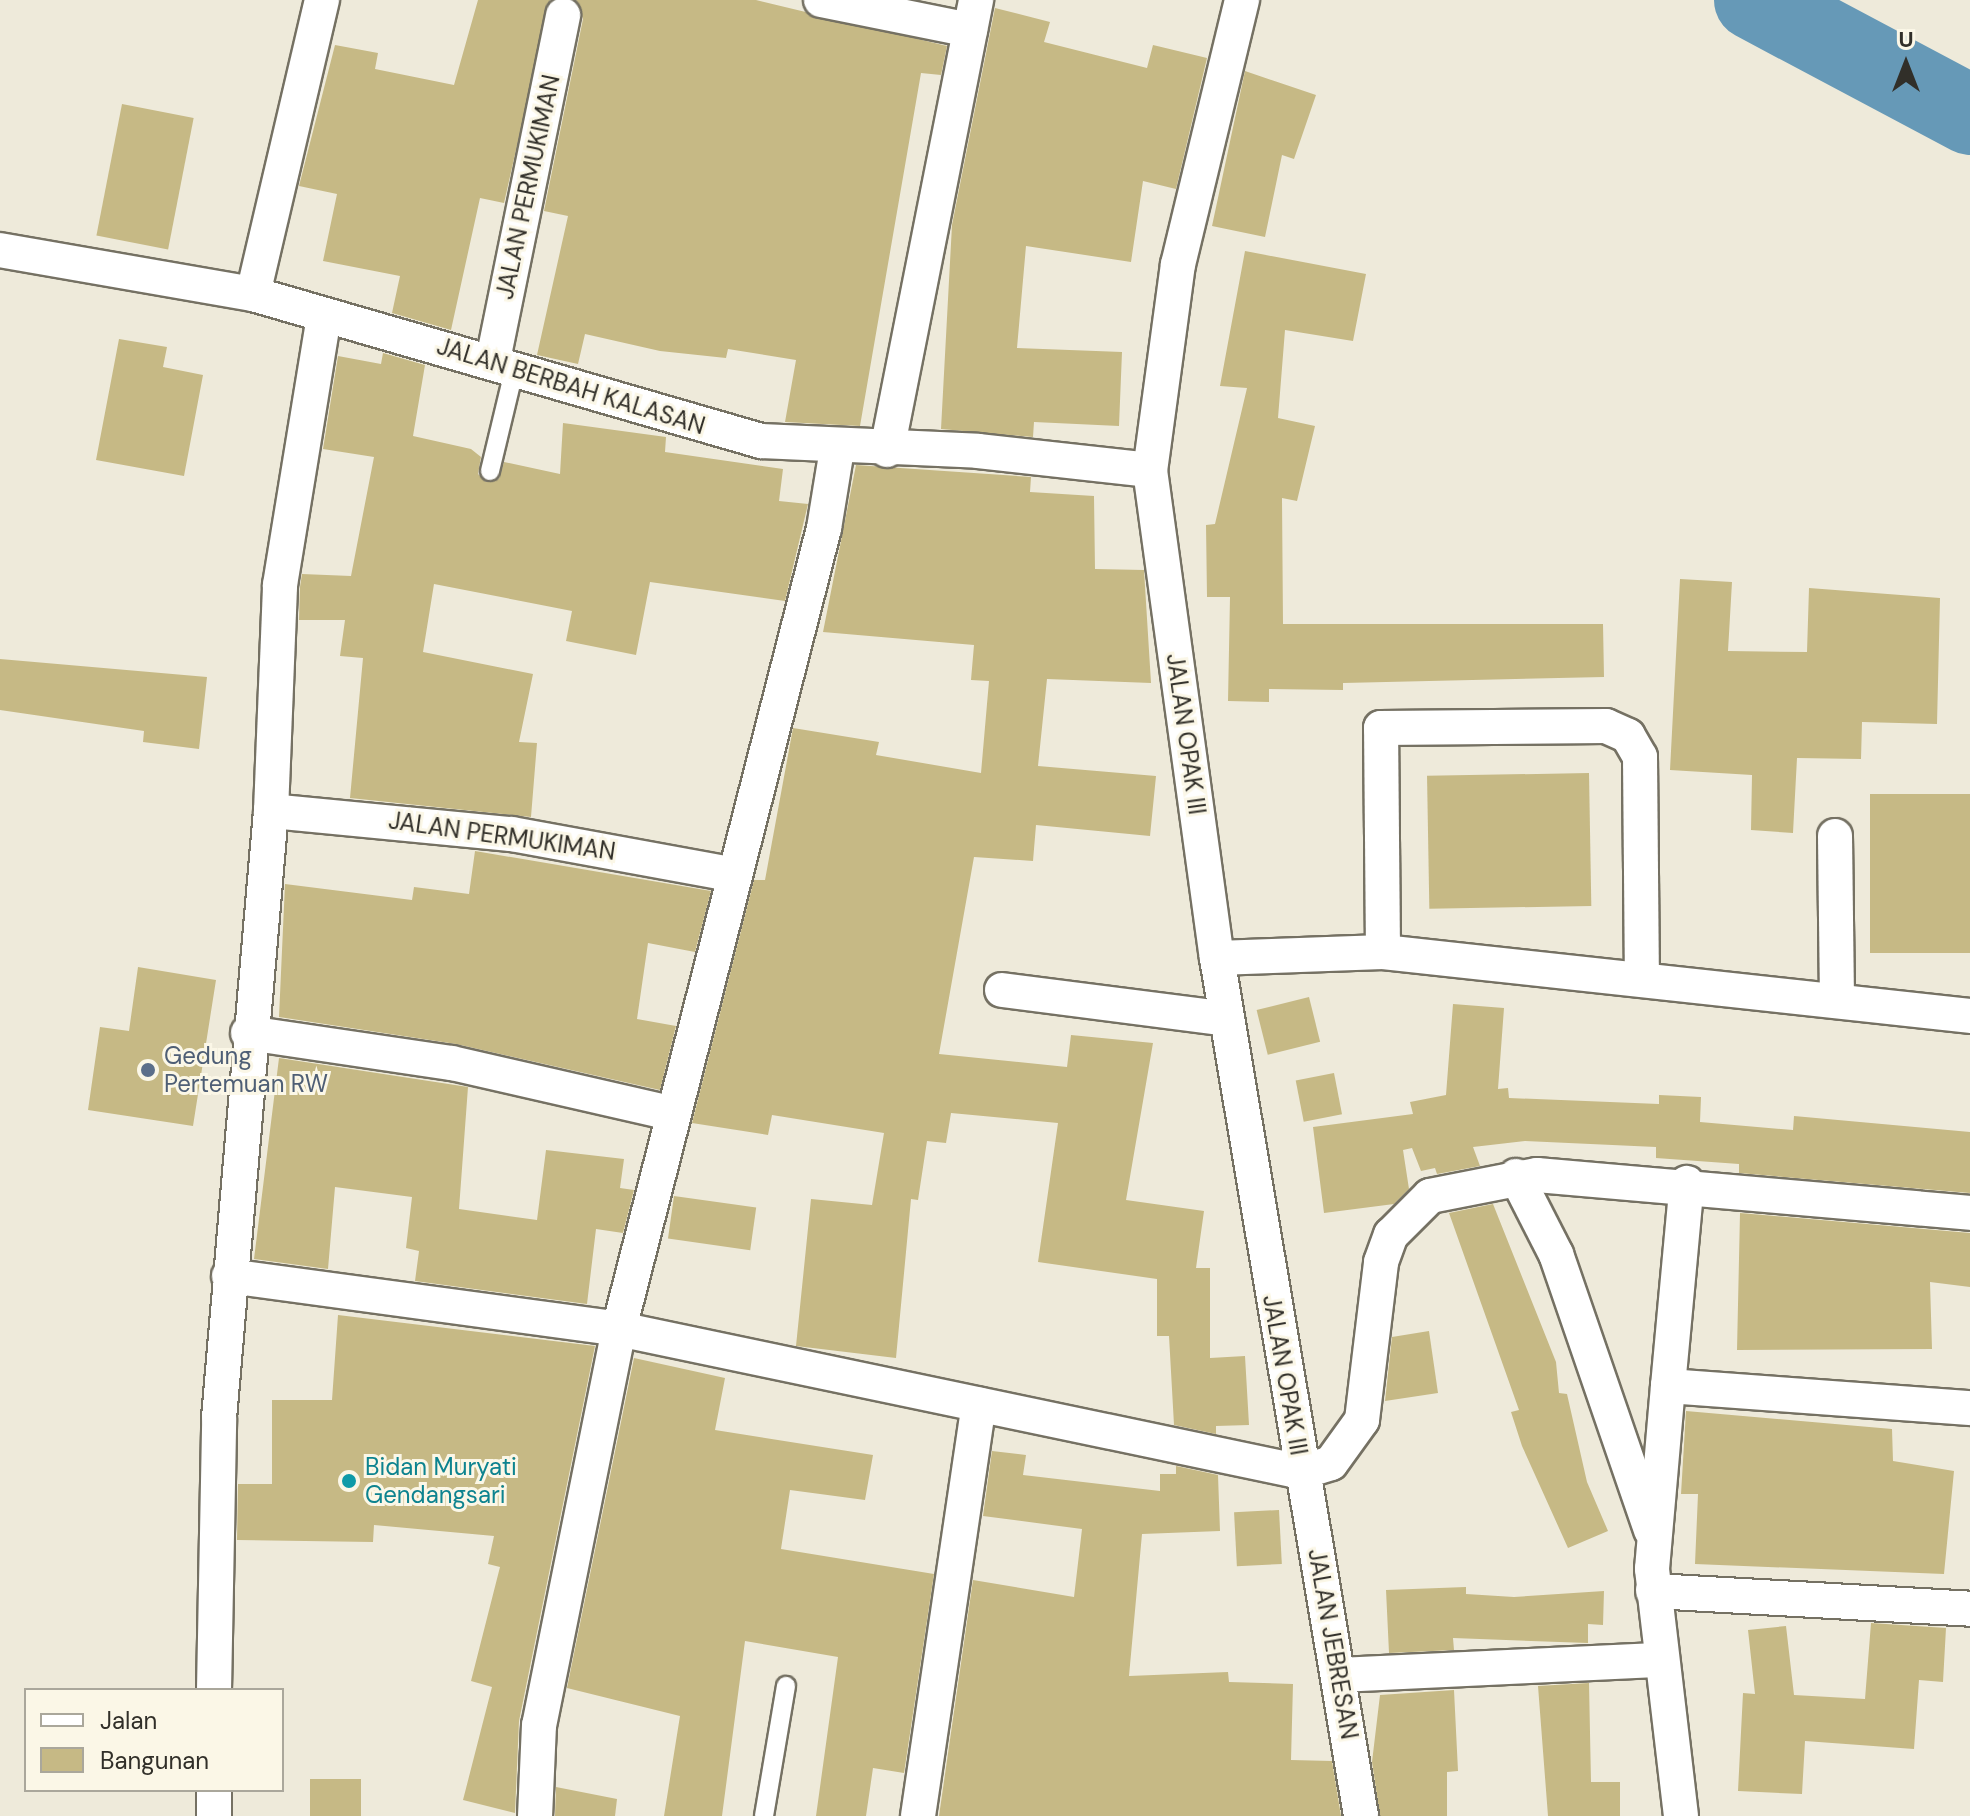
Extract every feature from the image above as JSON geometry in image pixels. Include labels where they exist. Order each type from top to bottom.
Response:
[{"type":"street","points":[[253,294],[322,0]]},
{"type":"street","points":[[821,0],[973,15],[887,450]]},
{"type":"street","name":"JALAN OPAK III","points":[[1242,0],[1178,264],[1150,470],[1217,958],[1302,1472]]},
{"type":"street","name":"JALAN PERMUKIMAN","points":[[504,364],[563,15]]},
{"type":"street","name":"JALAN BERBAH KALASAN","points":[[0,250],[253,294],[504,364],[761,441],[1150,470]]},
{"type":"street","points":[[214,1688],[229,1276],[248,1033],[271,811],[280,585],[324,316]]},
{"type":"street","points":[[535,1816],[539,1725],[619,1329],[731,874],[824,528],[837,449]]},
{"type":"street","points":[[1383,952],[1381,728],[1606,726],[1628,736],[1640,757],[1642,978]]},
{"type":"street","name":"JALAN PERMUKIMAN","points":[[271,811],[512,834],[731,874]]},
{"type":"street","points":[[1835,836],[1837,1000]]},
{"type":"street","points":[[1217,958],[1383,952],[1970,1016]]},
{"type":"street","points":[[1002,990],[1227,1019]]},
{"type":"street","points":[[248,1033],[452,1063],[671,1113]]},
{"type":"street","points":[[229,1276],[619,1329],[1302,1472],[1331,1463],[1362,1420],[1369,1322],[1391,1235],[1430,1196],[1516,1176],[1687,1183],[1970,1213]]},
{"type":"street","points":[[1516,1176],[1556,1254],[1653,1538]]},
{"type":"street","points":[[1681,1816],[1653,1591],[1653,1538],[1687,1183]]},
{"type":"street","points":[[1668,1386],[1970,1408]]},
{"type":"street","points":[[918,1816],[979,1404]]},
{"type":"street","name":"JALAN JEBRESAN","points":[[1302,1472],[1340,1675],[1361,1816]]},
{"type":"street","points":[[1653,1591],[1970,1609]]},
{"type":"street","points":[[1340,1675],[1661,1660]]},
{"type":"street","points":[[214,1792],[214,1816]]},
{"type":"lane","points":[[490,471],[504,364]]},
{"type":"lane","points":[[764,1816],[786,1686]]},
{"type":"building","points":[[478,0],[550,0],[504,203],[480,198],[451,330],[392,313],[400,276],[323,261],[337,194],[299,186],[335,45],[378,53],[375,69],[454,85]]},
{"type":"building","points":[[576,0],[756,0],[947,46],[941,75],[921,73],[860,426],[785,422],[796,360],[728,349],[726,358],[660,351],[585,334],[578,364],[537,355],[568,216],[544,211],[583,19]]},
{"type":"building","points":[[995,8],[1050,22],[1044,42],[1147,68],[1153,45],[1207,58],[1176,189],[1143,181],[1131,262],[1026,246],[1017,348],[1122,352],[1119,426],[1034,422],[1033,437],[941,429],[952,225]]},
{"type":"building","points":[[1245,71],[1316,95],[1294,159],[1282,155],[1265,237],[1212,226]]},
{"type":"building","points":[[122,104],[194,118],[168,249],[96,236]]},
{"type":"building","points":[[1245,251],[1366,274],[1353,341],[1285,330],[1278,418],[1315,426],[1297,501],[1282,498],[1283,624],[1603,624],[1604,677],[1343,683],[1343,690],[1269,689],[1269,702],[1228,701],[1230,597],[1207,597],[1206,525],[1215,524],[1247,388],[1220,386]]},
{"type":"building","points":[[119,339],[167,347],[163,367],[203,375],[184,476],[96,460]]},
{"type":"building","points":[[383,353],[425,365],[413,436],[471,449],[481,457],[478,474],[486,482],[499,479],[504,462],[560,474],[563,423],[666,437],[665,452],[783,469],[779,501],[808,504],[785,601],[650,582],[636,655],[566,641],[572,611],[434,584],[423,652],[533,674],[519,742],[537,743],[531,817],[350,798],[363,658],[340,656],[345,620],[299,620],[300,587],[302,574],[351,576],[374,457],[323,449],[338,356],[381,364]]},
{"type":"building","points":[[856,465],[1031,477],[1030,492],[1094,496],[1095,569],[1144,570],[1151,683],[1047,679],[1038,766],[1156,776],[1150,836],[1036,825],[1033,861],[974,857],[939,1054],[1067,1067],[1071,1035],[1153,1043],[1126,1200],[1204,1211],[1196,1268],[1210,1268],[1210,1358],[1245,1356],[1249,1425],[1216,1426],[1216,1434],[1174,1425],[1169,1336],[1157,1336],[1157,1279],[1038,1262],[1058,1123],[951,1113],[946,1143],[927,1141],[918,1200],[911,1199],[896,1358],[796,1346],[811,1199],[872,1205],[884,1133],[772,1115],[768,1135],[692,1123],[754,880],[765,880],[793,728],[879,742],[876,755],[981,773],[989,681],[971,680],[974,645],[823,632]]},
{"type":"building","points":[[1680,579],[1732,582],[1728,651],[1807,652],[1809,588],[1940,598],[1937,724],[1862,722],[1861,759],[1797,758],[1793,833],[1751,830],[1752,775],[1670,770]]},
{"type":"building","points":[[0,659],[207,677],[199,749],[143,742],[144,731],[0,710]]},
{"type":"building","points":[[1589,773],[1591,906],[1429,909],[1427,776]]},
{"type":"building","points":[[1870,794],[1970,794],[1970,953],[1870,953]]},
{"type":"building","points":[[475,851],[711,891],[695,952],[648,943],[637,1019],[676,1026],[660,1090],[456,1044],[279,1017],[285,884],[412,900],[414,887],[469,894]]},
{"type":"building","name":"Gedung Pertemuan RW","points":[[138,967],[216,980],[193,1126],[88,1110],[100,1027],[129,1031]]},
{"type":"building","points":[[1309,997],[1320,1042],[1268,1055],[1257,1010]]},
{"type":"building","points":[[1453,1004],[1504,1008],[1498,1089],[1508,1088],[1509,1098],[1659,1104],[1659,1095],[1701,1097],[1700,1122],[1793,1130],[1794,1116],[1970,1132],[1970,1193],[1739,1173],[1739,1164],[1656,1158],[1656,1147],[1525,1141],[1473,1147],[1480,1166],[1437,1174],[1435,1168],[1421,1171],[1412,1148],[1403,1150],[1409,1189],[1394,1204],[1324,1213],[1313,1127],[1413,1114],[1410,1102],[1446,1095]]},
{"type":"building","points":[[279,1058],[468,1087],[459,1209],[537,1220],[546,1150],[624,1159],[620,1188],[634,1190],[623,1233],[596,1229],[587,1304],[415,1281],[419,1251],[406,1248],[412,1197],[335,1187],[328,1269],[254,1259]]},
{"type":"building","points":[[1334,1073],[1342,1114],[1304,1122],[1296,1080]]},
{"type":"building","points":[[674,1196],[756,1208],[750,1250],[668,1239]]},
{"type":"building","points":[[1493,1204],[1556,1362],[1559,1393],[1567,1394],[1587,1482],[1608,1531],[1568,1548],[1522,1446],[1511,1412],[1519,1410],[1449,1213]]},
{"type":"building","points":[[1740,1213],[1970,1233],[1970,1287],[1930,1282],[1932,1349],[1737,1350]]},
{"type":"building","points":[[338,1315],[595,1346],[519,1721],[515,1813],[463,1800],[492,1687],[471,1681],[500,1567],[488,1564],[494,1536],[374,1525],[373,1542],[237,1540],[238,1484],[272,1484],[272,1400],[332,1400]]},
{"type":"building","points":[[1429,1331],[1438,1393],[1385,1401],[1392,1337]]},
{"type":"building","points":[[634,1358],[725,1378],[715,1430],[873,1455],[865,1500],[790,1490],[781,1549],[934,1574],[904,1773],[873,1768],[866,1816],[816,1816],[838,1657],[745,1641],[722,1816],[664,1816],[680,1716],[567,1688]]},
{"type":"building","points":[[1686,1411],[1892,1429],[1893,1461],[1954,1471],[1944,1574],[1695,1564],[1698,1494],[1681,1494]]},
{"type":"building","points":[[992,1451],[1026,1455],[1023,1475],[1160,1491],[1160,1474],[1176,1474],[1176,1466],[1218,1475],[1220,1531],[1142,1534],[1129,1676],[1228,1672],[1229,1682],[1293,1684],[1291,1760],[1332,1761],[1341,1816],[939,1816],[973,1580],[1074,1597],[1082,1529],[983,1516]]},
{"type":"building","points":[[1279,1510],[1282,1564],[1237,1566],[1234,1512]]},
{"type":"building","points":[[1466,1587],[1466,1594],[1514,1597],[1604,1591],[1603,1625],[1588,1624],[1588,1643],[1453,1638],[1454,1650],[1389,1653],[1386,1590]]},
{"type":"building","points":[[1871,1623],[1946,1628],[1943,1682],[1919,1680],[1914,1749],[1805,1741],[1802,1794],[1738,1791],[1743,1693],[1755,1694],[1748,1630],[1786,1626],[1794,1695],[1865,1699]]},
{"type":"building","points":[[1589,1683],[1591,1782],[1620,1782],[1620,1816],[1548,1816],[1538,1686]]},
{"type":"building","points":[[1454,1690],[1458,1771],[1447,1772],[1447,1816],[1380,1816],[1372,1762],[1380,1695]]},
{"type":"building","points":[[310,1779],[361,1779],[361,1816],[310,1816]]},
{"type":"building","points":[[556,1787],[617,1799],[615,1816],[555,1816]]},
{"type":"waterway","points":[[1754,0],[1970,115]]},
{"type":"place","name":"Gedung Pertemuan RW","points":[[148,1070]]},
{"type":"place","name":"Bidan Muryati Gendangsari","points":[[349,1481]]}]
